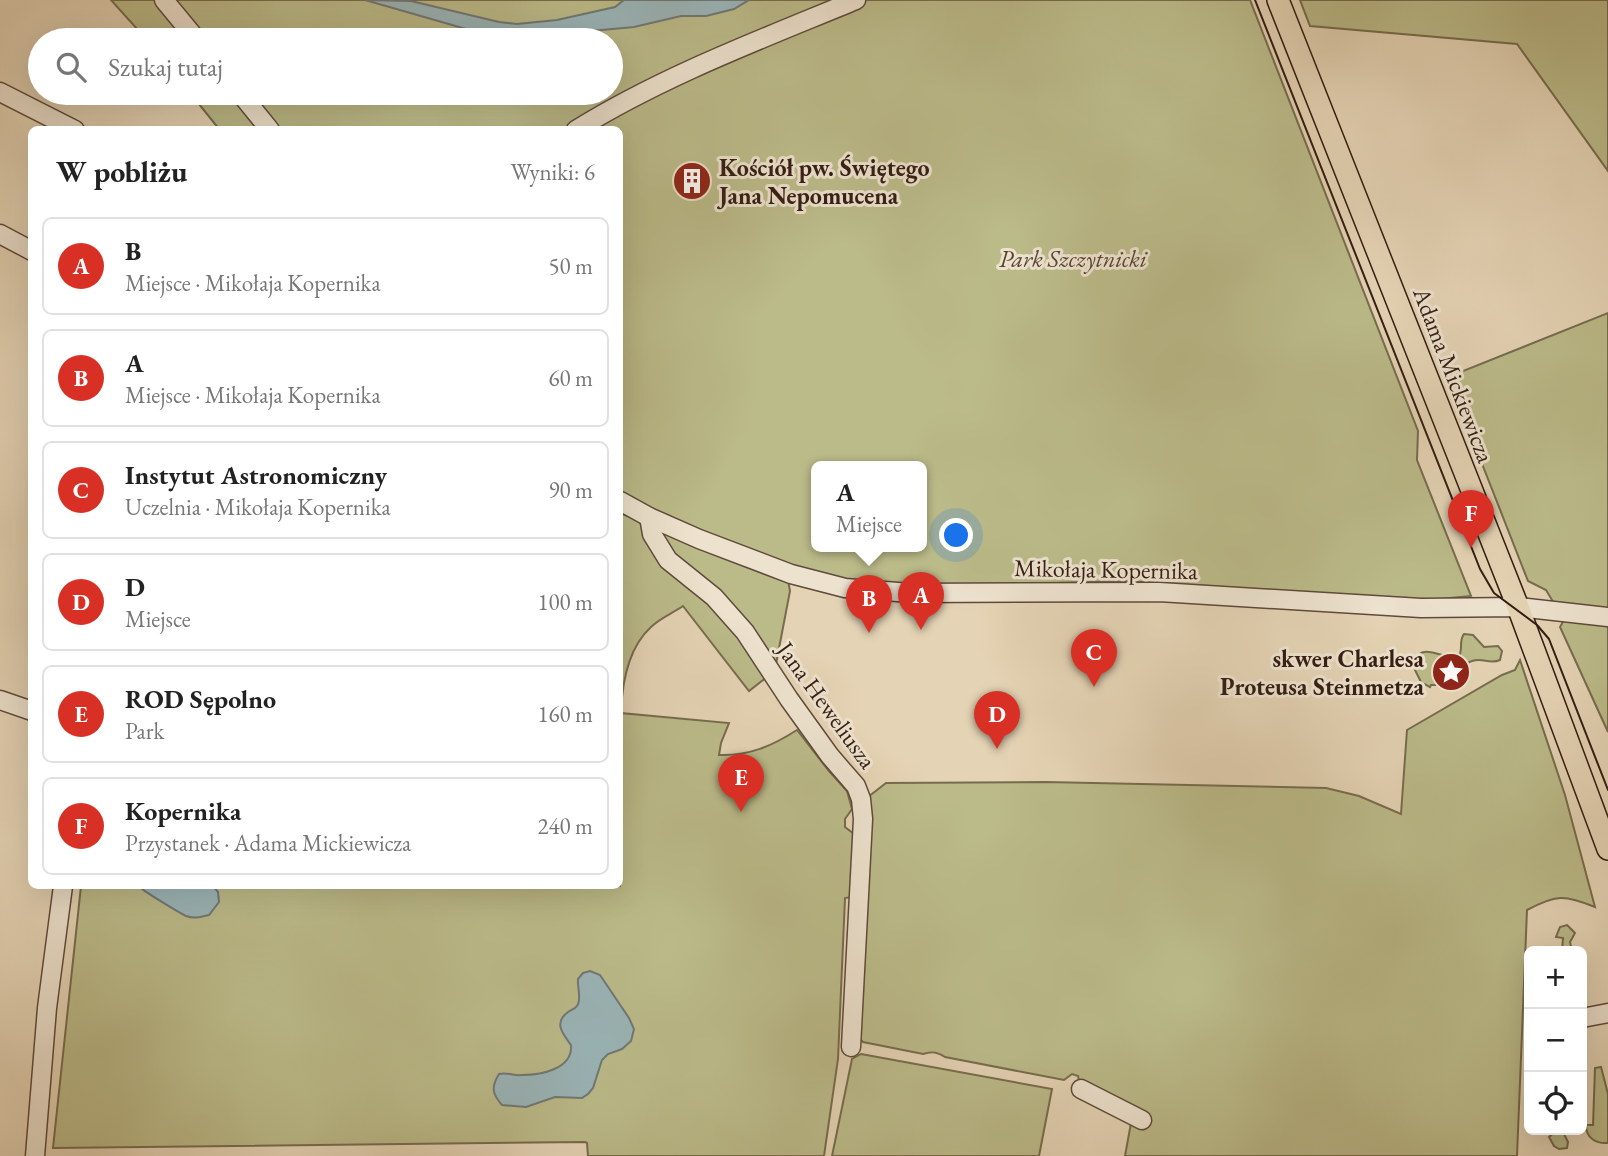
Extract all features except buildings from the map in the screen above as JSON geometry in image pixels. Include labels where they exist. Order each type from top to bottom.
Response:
[{"type":"main road","name":"Adama Mickiewicza","points":[[1278,0],[1518,607],[1608,849]]},
{"type":"street","points":[[164,0],[187,28]]},
{"type":"street","points":[[623,103],[678,76],[856,0]]},
{"type":"street","points":[[0,92],[67,126]]},
{"type":"street","points":[[250,105],[267,126]]},
{"type":"street","points":[[583,126],[620,105]]},
{"type":"street","points":[[0,234],[28,249]]},
{"type":"street","name":"Mikołaja Kopernika","points":[[623,503],[649,517],[791,574],[868,591],[1137,591],[1421,608],[1518,607],[1608,617]]},
{"type":"street","name":"Jana Heweliusza","points":[[649,517],[652,534],[668,560],[715,597],[745,632],[795,709],[856,786],[861,799],[863,818],[851,1047]]},
{"type":"street","points":[[0,700],[28,710]]},
{"type":"street","points":[[35,1156],[47,1008],[63,889]]},
{"type":"street","points":[[1587,1017],[1608,1013]]},
{"type":"street","points":[[1081,1088],[1142,1120]]},
{"type":"green space","name":"Park Szczytnicki","points":[[111,0],[1250,0],[1418,431],[1417,460],[1471,596],[1429,600],[1127,581],[900,587],[841,582],[775,563],[623,495],[623,126],[217,126],[200,105],[623,105],[623,28],[136,28]]},
{"type":"green space","points":[[1300,0],[1608,0],[1608,171],[1517,44],[1310,26]]},
{"type":"green space","points":[[1608,313],[1608,732],[1560,627],[1564,620],[1546,590],[1528,581],[1448,377]]},
{"type":"green space","points":[[623,514],[788,580],[790,591],[776,664],[767,677],[749,691],[683,606],[643,635],[625,678],[623,690]]},
{"type":"green space","points":[[1464,634],[1473,635],[1484,647],[1498,646],[1502,651],[1500,660],[1476,660],[1468,663],[1447,685],[1430,687],[1421,682],[1415,670],[1419,654],[1430,652],[1458,658]]},
{"type":"green space","points":[[1520,660],[1565,795],[1595,907],[1560,898],[1527,910],[1517,1156],[1125,1156],[1131,1123],[1081,1089],[1078,1076],[1072,1074],[1064,1080],[945,1057],[935,1052],[923,1054],[863,1042],[857,1036],[868,797],[886,783],[1046,782],[1326,788],[1359,796],[1401,814],[1407,730],[1515,670]]},
{"type":"green space","points":[[623,713],[729,723],[719,755],[760,749],[797,730],[847,791],[852,809],[845,819],[845,827],[854,834],[852,897],[845,898],[838,1059],[824,1156],[588,1156],[585,1142],[53,1148],[81,889],[623,889]]},
{"type":"green space","points":[[1567,925],[1575,933],[1571,946],[1562,946],[1563,938],[1556,937],[1560,927]]},
{"type":"green space","points":[[861,1054],[1052,1089],[1039,1156],[832,1156],[852,1059]]},
{"type":"green space","points":[[1601,1067],[1608,1094],[1608,1143],[1593,1139],[1587,1129],[1587,1125],[1593,1125],[1595,1068]]},
{"type":"green space","points":[[1564,1135],[1568,1142],[1567,1148],[1559,1149],[1554,1146],[1549,1137]]},
{"type":"water","points":[[365,0],[411,1],[517,24],[557,20],[615,7],[624,0],[749,0],[734,9],[706,16],[681,16],[634,27],[463,28]]},
{"type":"water","points":[[142,889],[216,889],[219,902],[209,915],[189,917]]},
{"type":"water","points":[[590,971],[600,975],[629,1018],[634,1029],[631,1041],[602,1060],[593,1088],[582,1098],[555,1097],[526,1107],[502,1105],[494,1090],[499,1074],[538,1074],[554,1069],[567,1060],[571,1045],[561,1028],[561,1020],[577,1006],[578,979],[583,973]]},
{"type":"tram line","points":[[1255,0],[1480,569],[1494,593],[1537,625],[1549,639],[1608,790]]},
{"type":"place","name":"Kościół pw. Świętego Jana Nepomucena","points":[[692,181]]},
{"type":"place","name":"Kopernika","points":[[1471,548]]},
{"type":"place","name":"B","points":[[921,630]]},
{"type":"place","name":"A","points":[[869,633]]},
{"type":"place","name":"skwer Charlesa Proteusa Steinmetza","points":[[1451,672]]},
{"type":"place","name":"Instytut Astronomiczny","points":[[1094,687]]},
{"type":"place","name":"D","points":[[997,749]]},
{"type":"place","name":"ROD Sępolno","points":[[741,812]]}]
